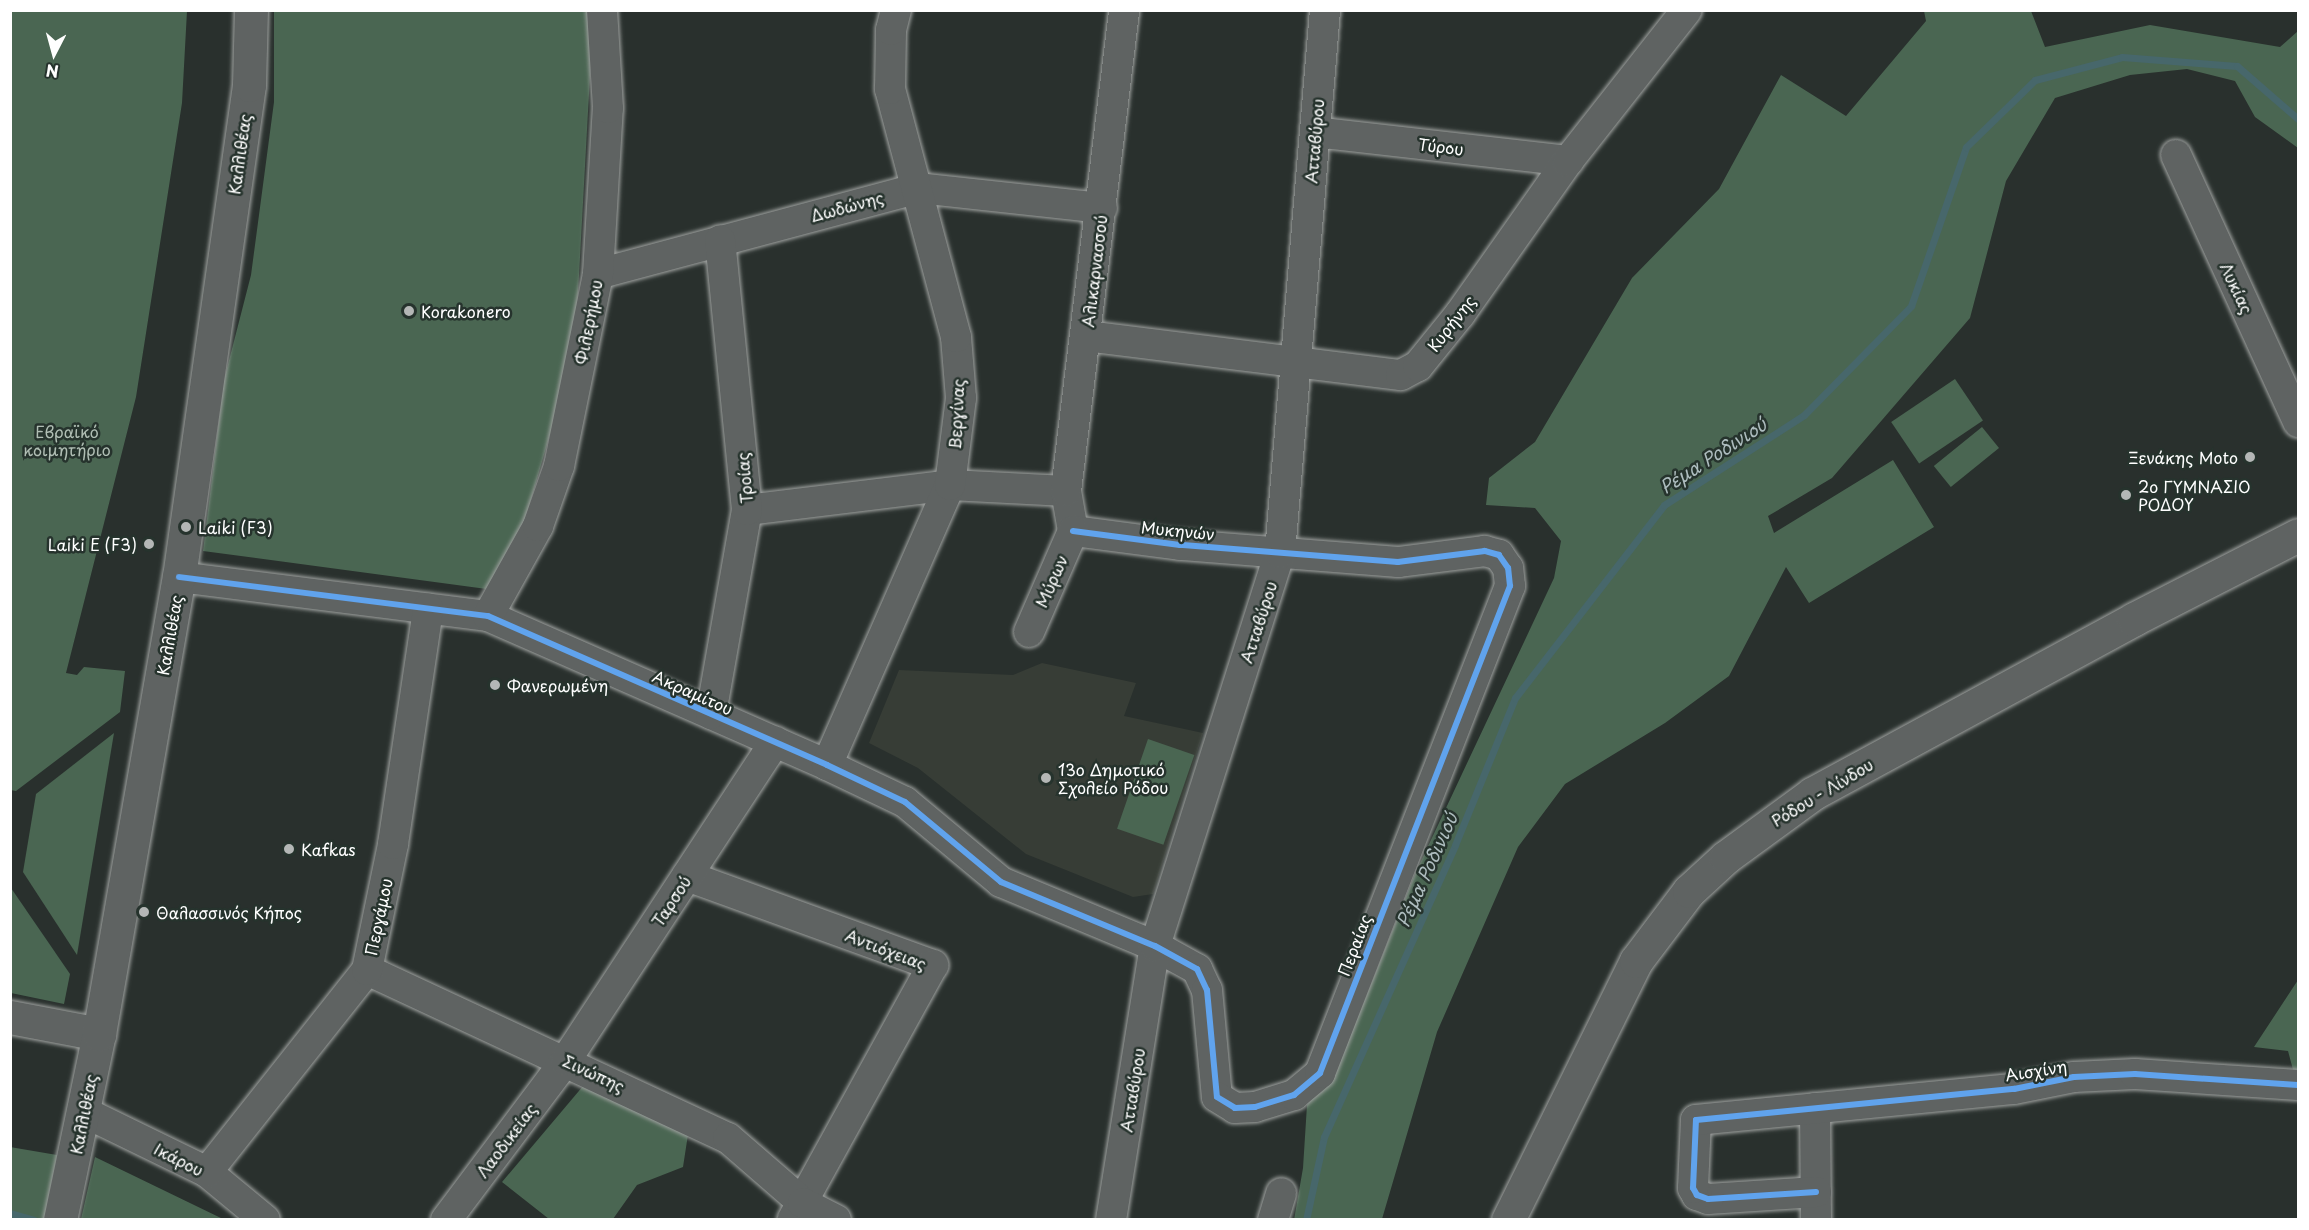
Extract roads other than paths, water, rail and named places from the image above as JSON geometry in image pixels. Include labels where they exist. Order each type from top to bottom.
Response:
[{"type":"main road","name":"Καλλιθέας","points":[[60,1220],[84,1112],[86,1032],[179,577],[249,85],[251,10]]},
{"type":"main road","name":"Ρόδου - Λίνδου","points":[[1508,1220],[1636,961],[1689,891],[1726,857],[1812,795],[2134,618],[2298,534]]},
{"type":"main road","points":[[10,1017],[86,1032]]},
{"type":"street","name":"Φιλερήμου","points":[[488,616],[538,526],[558,466],[598,274],[608,108],[602,10]]},
{"type":"street","name":"Βεργίνας","points":[[827,765],[950,485],[961,398],[956,337],[890,89],[891,30],[896,10]]},
{"type":"street","name":"Αλικαρνασσού","points":[[1073,531],[1066,491],[1102,208],[1124,10]]},
{"type":"street","name":"Ατταβύρου","points":[[1111,1220],[1155,946],[1280,553],[1325,10]]},
{"type":"street","name":"Κυρήνης","points":[[1086,336],[1401,375],[1418,366],[1460,314],[1568,161],[1687,10]]},
{"type":"street","name":"Τύρου","points":[[1315,132],[1568,161]]},
{"type":"street","name":"Λυκίας","points":[[2176,155],[2298,422]]},
{"type":"street","name":"Δωδώνης","points":[[598,274],[918,188],[1102,208]]},
{"type":"street","name":"Τροίας","points":[[711,714],[747,510],[720,240]]},
{"type":"street","points":[[747,510],[950,485],[1066,491]]},
{"type":"street","name":"Μυκηνών","points":[[1073,531],[1280,553],[1398,562],[1485,551],[1499,555]]},
{"type":"street","name":"Μύρων","points":[[1029,632],[1073,531]]},
{"type":"street","name":"Περαίας","points":[[1155,946],[1197,969],[1207,990],[1217,1097],[1235,1108],[1255,1107],[1294,1095],[1320,1073],[1510,586],[1508,568],[1499,555]]},
{"type":"street","name":"Ακραμίτου","points":[[179,577],[488,616],[827,765],[905,802],[1001,882],[1155,946]]},
{"type":"street","name":"Περγάμου","points":[[207,1172],[367,970],[393,844],[428,609]]},
{"type":"street","name":"Ταρσού","points":[[566,1060],[775,742]]},
{"type":"street","name":"Αντιόχειας","points":[[687,876],[933,965],[798,1211]]},
{"type":"street","name":"Σινώπης","points":[[367,970],[566,1060],[728,1138],[798,1211],[836,1220]]},
{"type":"street","name":"Λαοδικείας","points":[[446,1220],[566,1060]]},
{"type":"street","name":"Αισχίνη","points":[[1816,1206],[1708,1200],[1697,1196],[1693,1188],[1696,1120],[2135,1074],[2298,1085]]},
{"type":"street","points":[[1815,1108],[1816,1206]]},
{"type":"street","name":"Ικάρου","points":[[84,1112],[207,1172],[265,1220]]},
{"type":"waterway","name":"Ρέμα Ροδινιού","points":[[1306,1220],[1324,1137],[1455,845],[1515,698],[1664,505],[1804,415],[1911,306],[1966,147],[2035,80],[2122,57],[2237,66],[2298,119]]},
{"type":"waterway","name":"Ρέμα Ροδινιού","points":[[10,1213],[34,1220]]},
{"type":"place","name":"Korakonero","points":[[409,311]]},
{"type":"place","name":"Ξενάκης Moto","points":[[2250,457]]},
{"type":"place","name":"2ο ΓΥΜΝΑΣΙΟ ΡΟΔΟΥ","points":[[2126,495]]},
{"type":"place","name":"Laiki (F3)","points":[[186,527]]},
{"type":"place","name":"Laiki E (F3)","points":[[149,544]]},
{"type":"place","name":"Φανερωμένη","points":[[495,685]]},
{"type":"place","name":"13ο Δημοτικό Σχολείο Ρόδου","points":[[1046,778]]},
{"type":"place","name":"Kafkas","points":[[289,849]]},
{"type":"place","name":"Θαλασσινός Κήπος","points":[[144,912]]},
{"type":"park label","name":"Εβραϊκό κοιμητήριο","points":[[67,440]]}]
